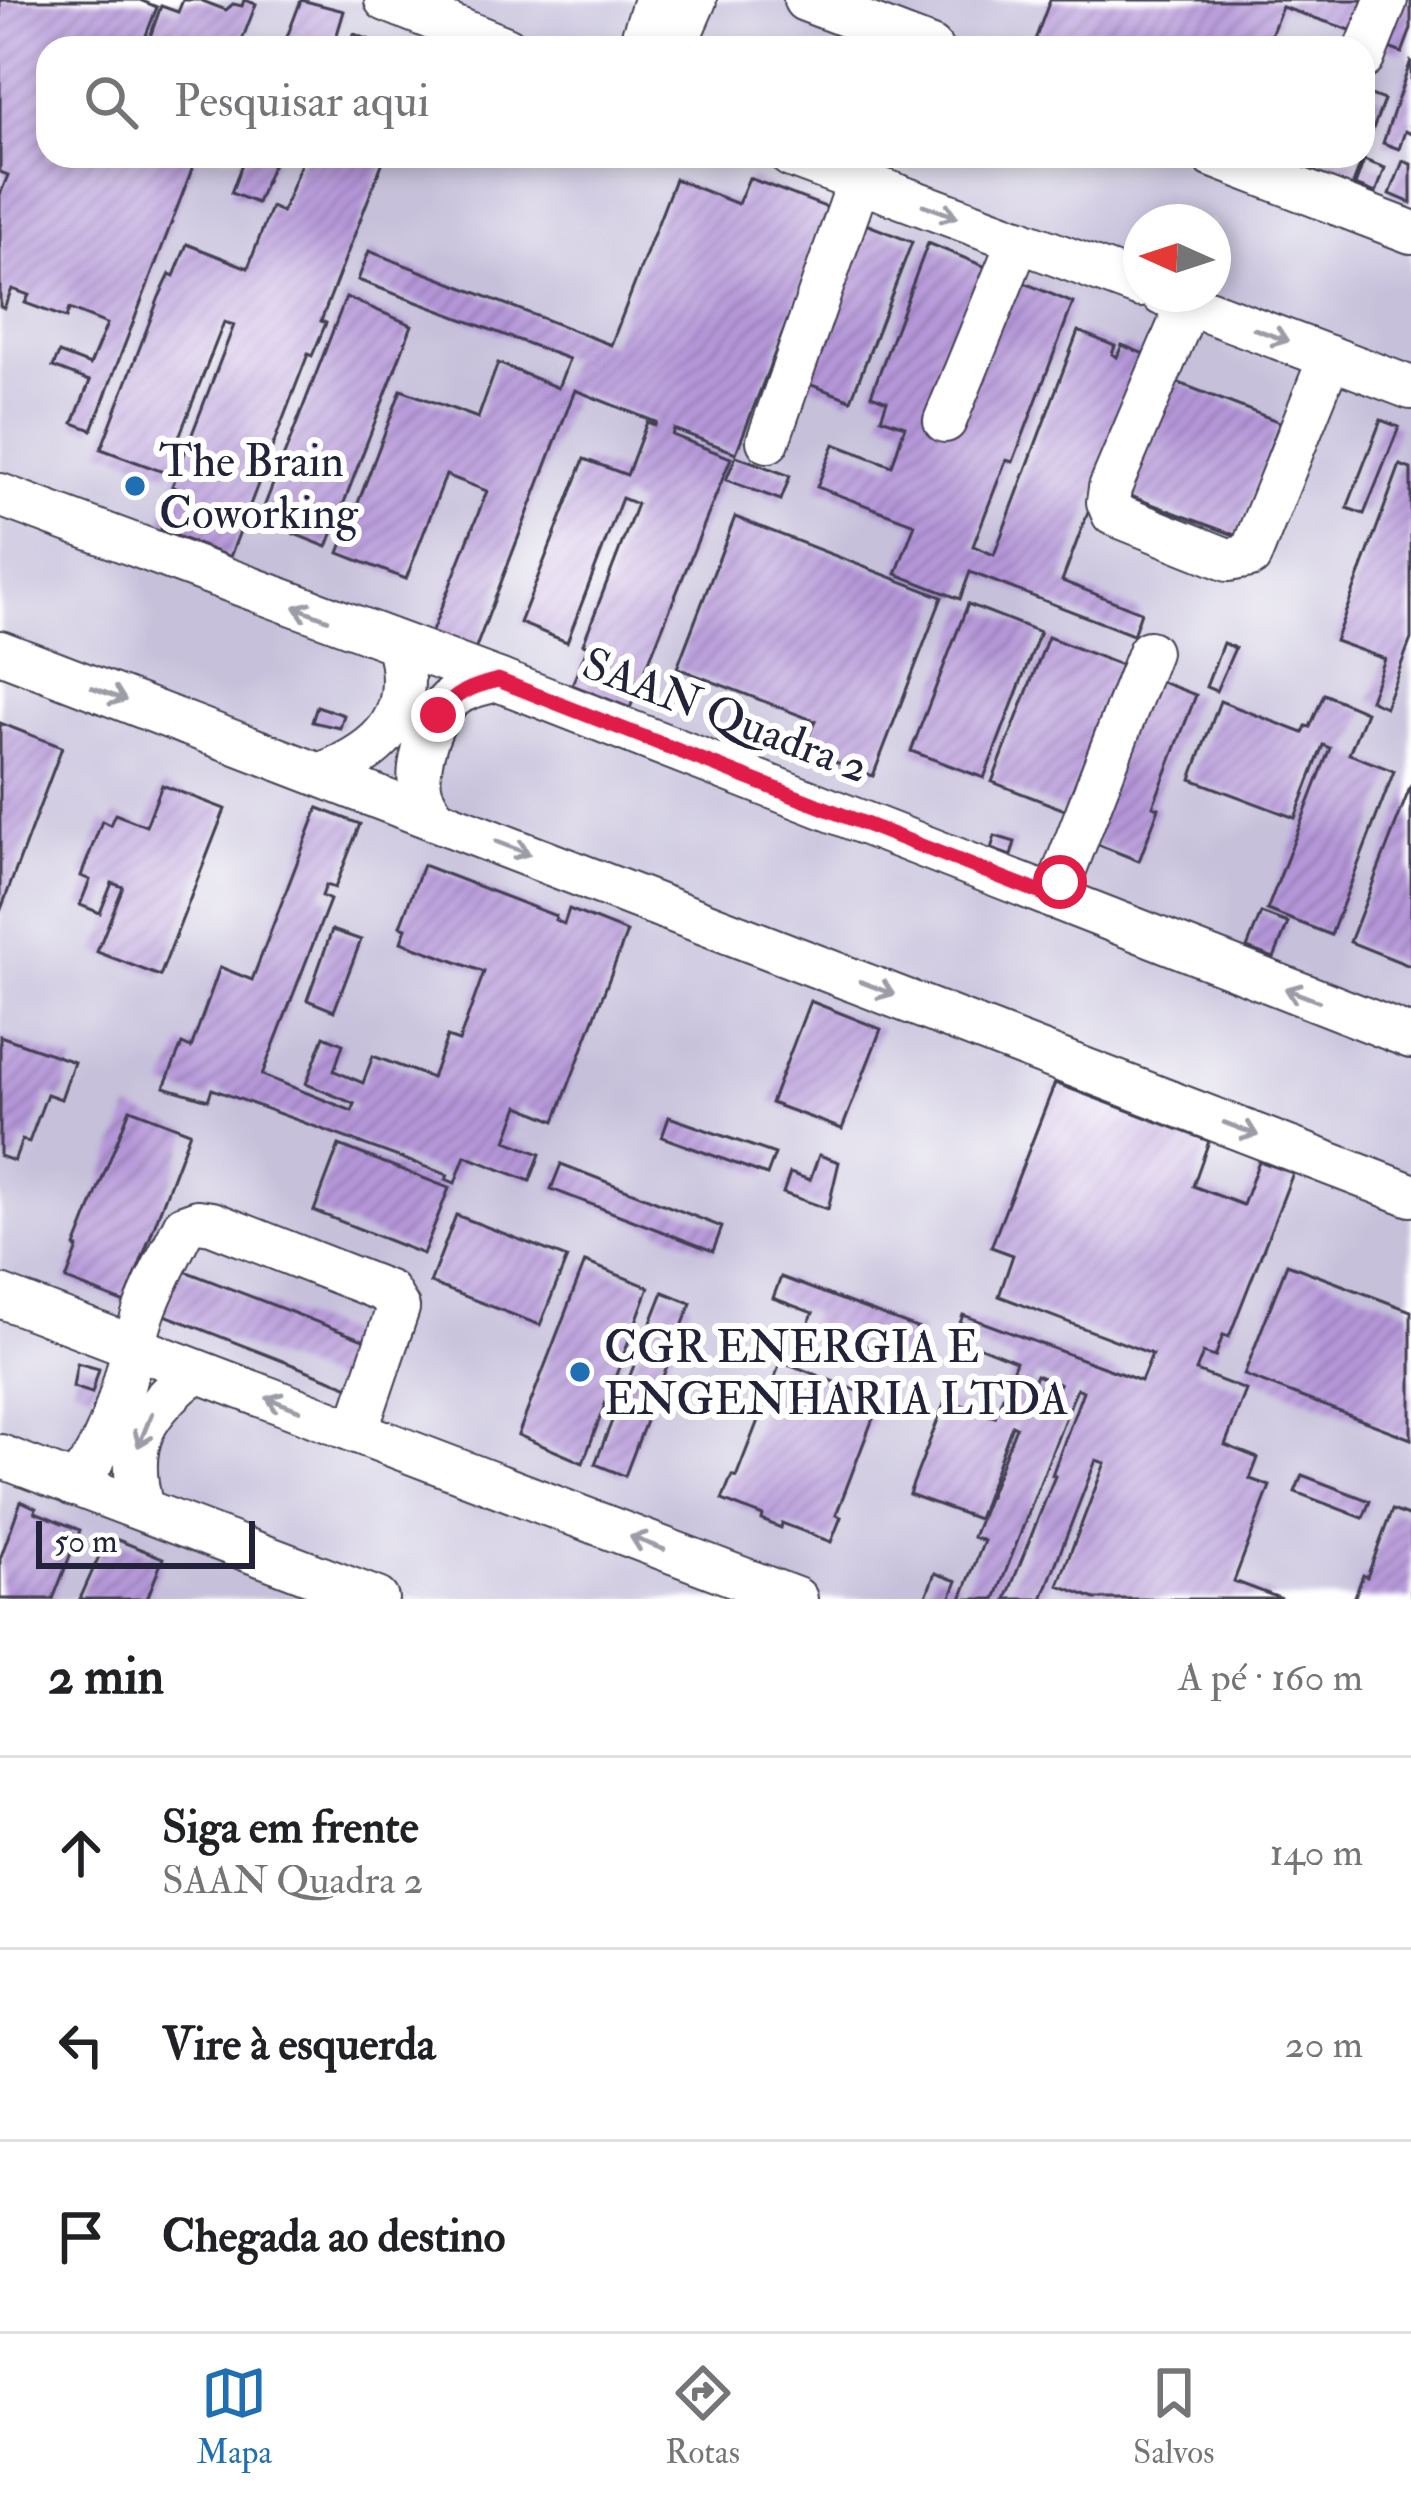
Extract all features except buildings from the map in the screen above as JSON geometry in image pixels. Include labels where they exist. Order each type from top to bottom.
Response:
[{"type":"street","points":[[386,0],[476,36]]},
{"type":"street","points":[[643,36],[655,0]]},
{"type":"street","points":[[679,36],[695,0]]},
{"type":"street","points":[[806,0],[900,36]]},
{"type":"street","points":[[1372,36],[1386,0]]},
{"type":"street","points":[[824,168],[1123,279]]},
{"type":"street","points":[[1270,168],[1411,232]]},
{"type":"street","points":[[767,441],[859,181]]},
{"type":"street","points":[[945,421],[1019,240]]},
{"type":"street","points":[[1170,312],[1108,502],[1113,514],[1228,560],[1250,556],[1330,357]]},
{"type":"street","points":[[1209,312],[1411,388]]},
{"type":"street","name":"SAAN Quadra 2","points":[[0,495],[498,680],[1411,1037]]},
{"type":"street","points":[[322,774],[370,751],[395,718],[406,678],[398,645]]},
{"type":"street","points":[[0,652],[1411,1195]]},
{"type":"street","points":[[1054,898],[1150,652]]},
{"type":"street","points":[[434,818],[421,792],[421,770],[438,715],[452,696],[498,680]]},
{"type":"street","points":[[74,1485],[104,1444],[145,1308],[184,1226],[198,1221],[396,1299],[398,1308],[356,1432]]},
{"type":"street","points":[[0,1296],[796,1599]]},
{"type":"street","points":[[142,1508],[134,1462],[142,1428],[158,1401],[196,1371]]},
{"type":"street","points":[[0,1456],[377,1599]]},
{"type":"shaded area","points":[[0,0],[1411,0],[1411,1599],[0,1599]]},
{"type":"place","name":"The Brain Coworking","points":[[135,486]]},
{"type":"place","name":"CGR ENERGIA E ENGENHARIA LTDA","points":[[580,1372]]},
{"type":"route","points":[[438,715],[452,696],[498,680],[1054,898],[1060,882]]}]
